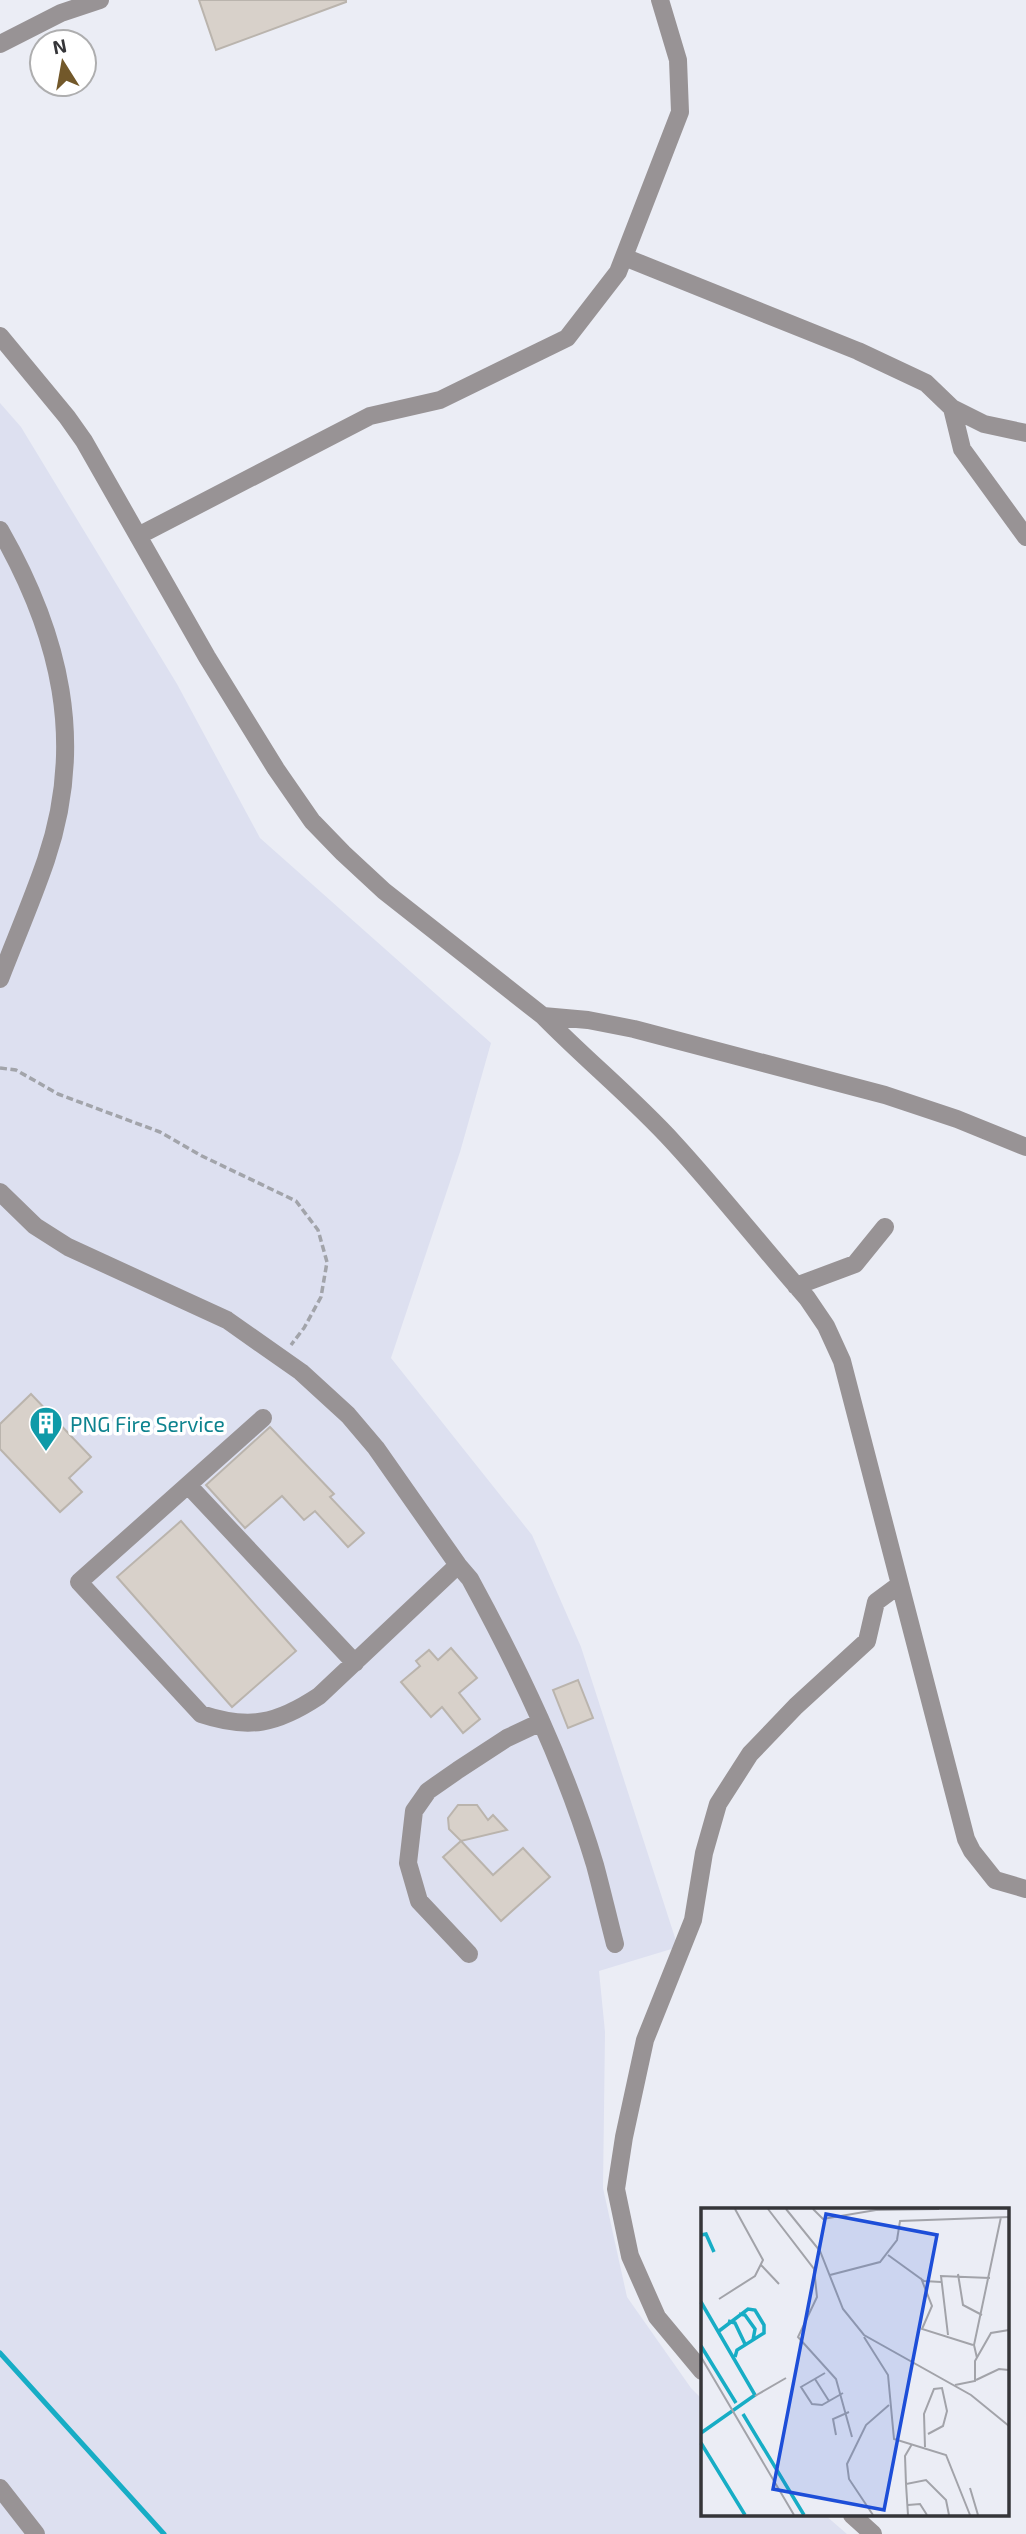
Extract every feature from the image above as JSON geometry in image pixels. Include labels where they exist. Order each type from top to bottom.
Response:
[{"type":"street","points":[[0,44],[61,13],[100,0]]},
{"type":"street","points":[[138,536],[370,416],[440,400],[567,338],[618,272],[680,112],[678,60],[660,0]]},
{"type":"street","points":[[624,257],[858,351],[926,383],[951,408],[984,424],[1026,433]]},
{"type":"street","points":[[0,336],[84,441],[250,728],[312,821],[384,891],[544,1016],[579,1053],[629,1096],[676,1144],[796,1286],[826,1326],[842,1361],[966,1839],[995,1880],[1026,1889]]},
{"type":"street","points":[[951,408],[962,449],[1026,537]]},
{"type":"street","points":[[0,530],[17,560],[58,669],[66,752],[58,812],[46,859],[0,979]]},
{"type":"street","points":[[544,1016],[588,1020],[634,1029],[885,1095],[957,1119],[1026,1147]]},
{"type":"street","points":[[0,1192],[35,1226],[68,1247],[227,1320],[282,1357],[355,1423],[376,1448],[470,1579],[495,1625],[541,1722],[594,1864],[615,1944]]},
{"type":"street","points":[[796,1286],[855,1264],[885,1227]]},
{"type":"street","points":[[263,1418],[79,1582],[201,1714],[224,1721],[267,1723],[281,1715],[299,1710],[319,1696],[458,1565]]},
{"type":"street","points":[[188,1485],[355,1663]]},
{"type":"street","points":[[701,2370],[657,2317],[630,2256],[616,2189],[645,2040],[693,1920],[704,1853],[718,1804],[750,1754],[796,1706],[867,1642],[876,1602],[898,1585]]},
{"type":"street","points":[[469,1954],[419,1901],[408,1863],[414,1811],[428,1791],[507,1738],[541,1722]]},
{"type":"street","points":[[0,2488],[37,2534]]},
{"type":"street","points":[[853,2516],[873,2534]]},
{"type":"path","points":[[0,1068],[16,1070],[58,1094],[160,1132],[202,1156],[296,1201],[318,1230],[327,1262],[321,1297],[304,1328],[282,1357]]},
{"type":"shaded area","points":[[0,403],[21,427],[177,684],[260,838],[491,1043],[460,1152],[391,1358],[532,1535],[581,1647],[678,1947],[599,1971],[605,2032],[603,2188],[627,2297],[691,2388],[701,2398],[701,2516],[826,2516],[847,2534],[0,2534]]},
{"type":"building","points":[[199,0],[346,0],[346,2],[216,50]]},
{"type":"building","name":"PNG Fire Service","points":[[31,1394],[91,1457],[69,1478],[82,1492],[60,1512],[0,1449],[0,1424]]},
{"type":"building","points":[[270,1427],[334,1494],[330,1497],[364,1533],[348,1547],[315,1511],[304,1520],[282,1496],[245,1528],[206,1485]]},
{"type":"building","points":[[181,1521],[296,1651],[232,1707],[117,1577]]},
{"type":"building","points":[[451,1648],[477,1678],[459,1693],[480,1719],[463,1733],[442,1707],[431,1717],[401,1682],[420,1666],[416,1661],[429,1650],[438,1660]]},
{"type":"building","points":[[578,1680],[593,1718],[568,1728],[553,1690]]},
{"type":"building","points":[[458,1805],[477,1805],[488,1820],[493,1815],[507,1830],[461,1841],[449,1829],[448,1818]]},
{"type":"building","points":[[461,1841],[493,1875],[523,1848],[550,1877],[501,1921],[443,1857]]},
{"type":"waterway","points":[[0,2353],[164,2534]]},
{"type":"place","name":"PNG Fire Service","points":[[46,1453]]}]
